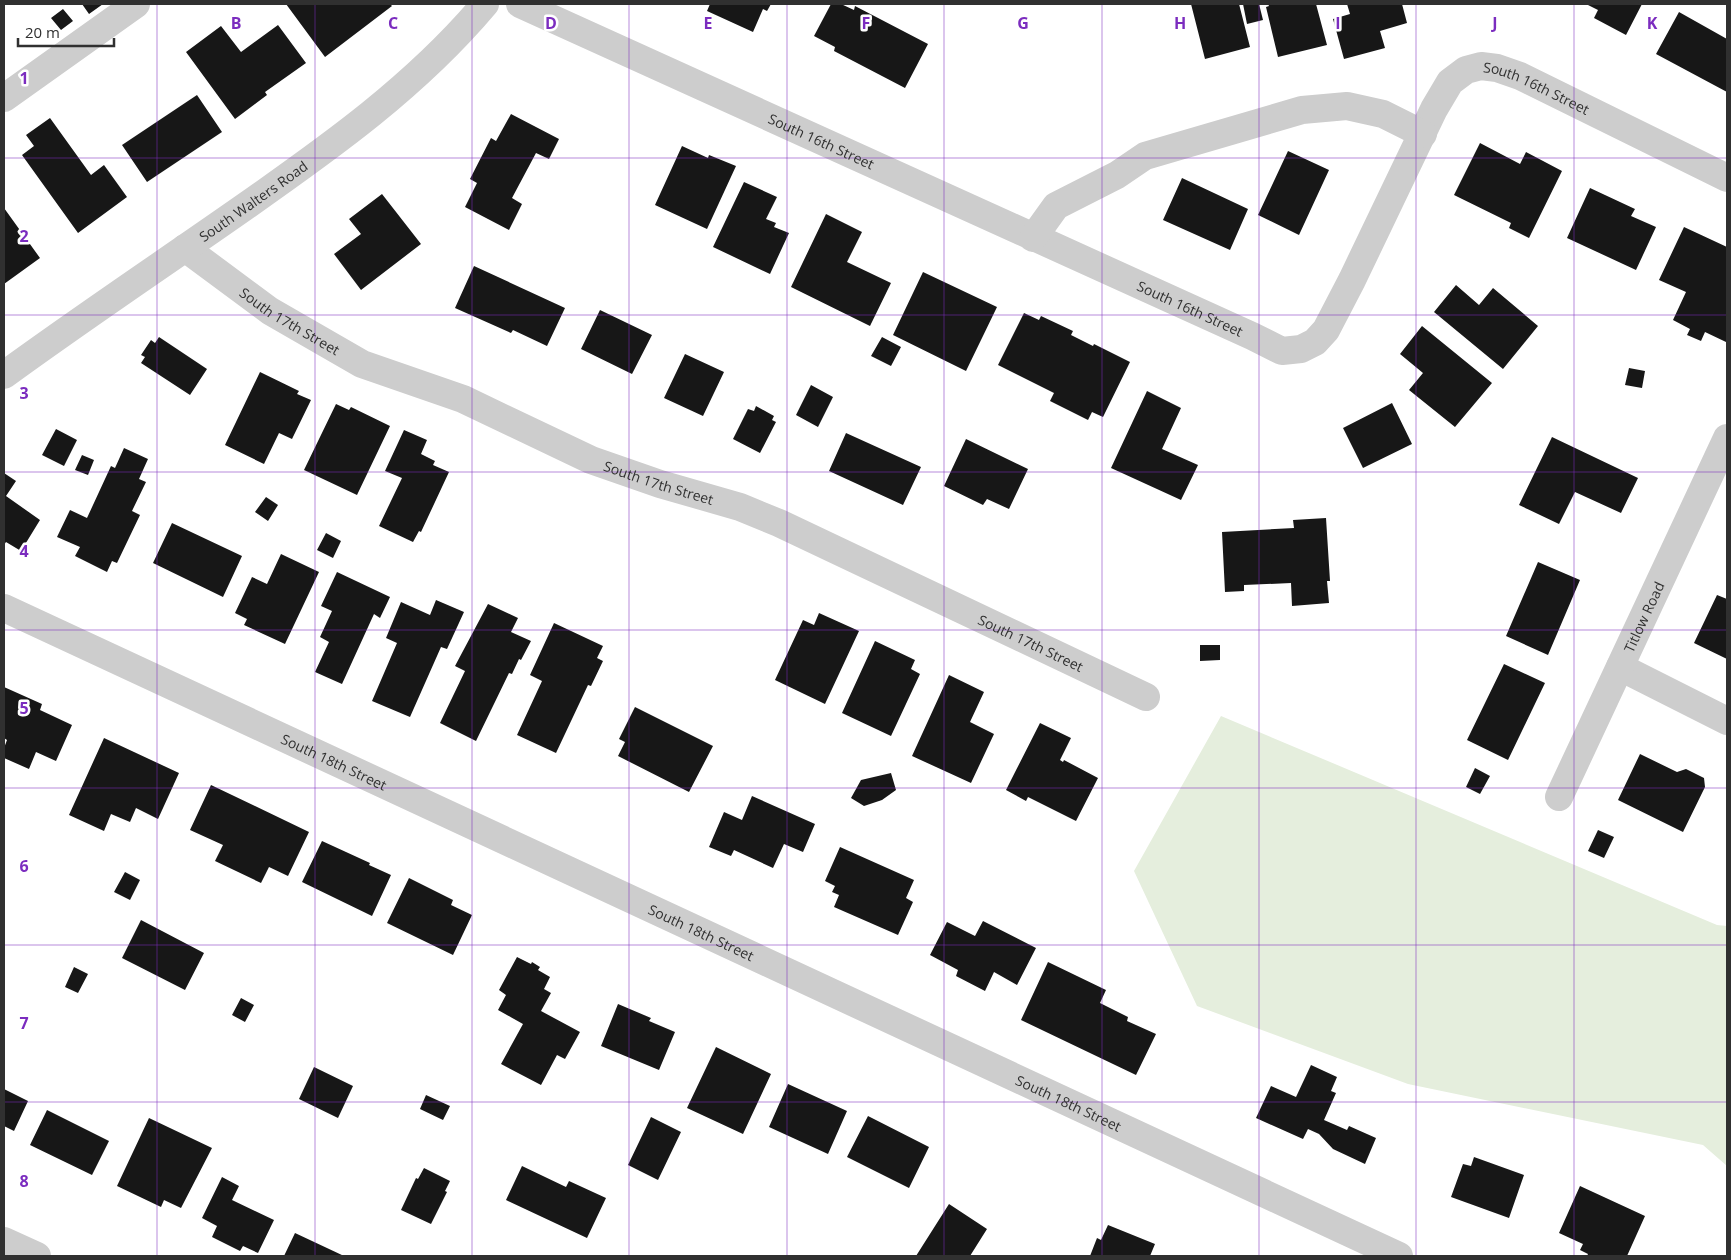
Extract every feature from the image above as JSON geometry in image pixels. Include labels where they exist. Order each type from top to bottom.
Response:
[{"type":"street","points":[[4,98],[136,4]]},
{"type":"street","name":"South Walters Road","points":[[4,375],[304,165],[375,112],[437,57],[484,4]]},
{"type":"street","name":"South 16th Street","points":[[520,4],[1282,351],[1302,349],[1315,342],[1326,330],[1422,134],[1450,82],[1466,70],[1481,66],[1497,68],[1520,76],[1727,178]]},
{"type":"street","points":[[1033,238],[1056,206],[1117,175],[1145,156],[1302,110],[1347,106],[1383,114],[1422,134]]},
{"type":"street","name":"South 17th Street","points":[[185,248],[270,312],[362,364],[463,400],[591,460],[660,484],[740,507],[779,523],[1146,698]]},
{"type":"street","name":"Titlow Road","points":[[1559,797],[1727,438]]},
{"type":"street","name":"South 18th Street","points":[[4,608],[1399,1256]]},
{"type":"street","points":[[1620,667],[1727,721]]},
{"type":"street","points":[[4,1241],[37,1256]]},
{"type":"green space","points":[[1221,716],[1717,925],[1727,926],[1727,1166],[1703,1145],[1408,1084],[1197,1006],[1134,871]]},
{"type":"building","points":[[82,4],[103,4],[89,14]]},
{"type":"building","points":[[286,4],[390,4],[392,6],[325,57]]},
{"type":"building","points":[[710,4],[771,4],[767,11],[763,9],[753,32],[707,11]]},
{"type":"building","points":[[831,4],[841,4],[854,10],[855,6],[928,44],[905,88],[834,51],[835,47],[814,36]]},
{"type":"building","points":[[1191,4],[1239,4],[1250,47],[1205,59]]},
{"type":"building","points":[[1243,4],[1259,4],[1263,20],[1247,24]]},
{"type":"building","points":[[1268,4],[1316,4],[1327,45],[1278,57],[1266,7],[1269,6]]},
{"type":"building","points":[[1347,4],[1402,4],[1407,23],[1380,31],[1385,48],[1344,59],[1333,19],[1350,14]]},
{"type":"building","points":[[1586,4],[1642,4],[1626,35],[1594,18],[1598,10]]},
{"type":"building","points":[[63,9],[73,21],[61,30],[51,18]]},
{"type":"building","points":[[1679,12],[1727,39],[1727,92],[1656,54]]},
{"type":"building","points":[[278,25],[306,63],[265,92],[267,95],[235,119],[186,52],[221,26],[241,52]]},
{"type":"building","points":[[197,95],[222,132],[147,182],[122,145]]},
{"type":"building","points":[[511,114],[559,139],[549,159],[536,153],[512,198],[522,204],[509,230],[465,207],[477,183],[470,179],[491,138],[496,141]]},
{"type":"building","points":[[50,118],[91,175],[104,165],[127,197],[78,233],[22,155],[34,146],[26,135]]},
{"type":"building","points":[[1480,143],[1520,164],[1526,152],[1562,171],[1529,238],[1509,228],[1511,223],[1454,195]]},
{"type":"building","points":[[682,146],[708,158],[709,155],[736,166],[707,229],[655,205]]},
{"type":"building","points":[[1288,151],[1329,170],[1299,235],[1258,215]]},
{"type":"building","points":[[1182,178],[1248,209],[1230,250],[1163,220]]},
{"type":"building","points":[[744,182],[777,197],[766,219],[776,223],[774,227],[789,233],[770,274],[713,247]]},
{"type":"building","points":[[1590,188],[1635,209],[1631,216],[1656,227],[1636,270],[1567,238]]},
{"type":"building","points":[[382,194],[421,244],[361,290],[334,254],[361,234],[349,219]]},
{"type":"building","points":[[4,208],[40,258],[4,284]]},
{"type":"building","points":[[826,214],[862,232],[847,262],[891,283],[870,326],[791,287]]},
{"type":"building","points":[[1684,227],[1727,247],[1726,342],[1705,332],[1701,341],[1687,335],[1690,329],[1673,320],[1686,292],[1659,280]]},
{"type":"building","points":[[474,266],[565,308],[547,346],[513,330],[511,333],[455,308]]},
{"type":"building","points":[[923,272],[997,307],[966,371],[893,335]]},
{"type":"building","points":[[1456,285],[1479,305],[1493,288],[1538,326],[1503,369],[1434,312]]},
{"type":"building","points":[[600,310],[652,335],[632,374],[581,349]]},
{"type":"building","points":[[1024,313],[1039,320],[1041,316],[1073,331],[1071,335],[1130,362],[1103,417],[1092,412],[1088,420],[1050,401],[1054,393],[998,365]]},
{"type":"building","points":[[1422,326],[1492,383],[1455,427],[1409,390],[1423,373],[1400,354]]},
{"type":"building","points":[[159,337],[207,369],[190,395],[141,363],[145,357],[141,355],[151,340],[155,343]]},
{"type":"building","points":[[882,337],[901,347],[891,366],[871,356]]},
{"type":"building","points":[[685,354],[724,372],[703,416],[664,398]]},
{"type":"building","points":[[1629,368],[1645,371],[1642,388],[1625,385]]},
{"type":"building","points":[[260,372],[299,391],[297,394],[311,400],[292,439],[279,433],[264,464],[225,445]]},
{"type":"building","points":[[811,385],[833,397],[818,427],[796,415]]},
{"type":"building","points":[[1147,391],[1181,408],[1162,449],[1198,465],[1181,500],[1111,468]]},
{"type":"building","points":[[1392,403],[1412,444],[1363,468],[1343,428]]},
{"type":"building","points":[[336,404],[349,410],[351,407],[390,426],[357,495],[304,470]]},
{"type":"building","points":[[756,406],[774,416],[772,420],[776,422],[760,453],[733,439],[748,409],[754,411]]},
{"type":"building","points":[[56,429],[77,440],[64,466],[42,455]]},
{"type":"building","points":[[404,430],[427,440],[421,454],[435,461],[433,465],[449,472],[421,532],[419,531],[413,542],[379,526],[402,478],[385,471]]},
{"type":"building","points":[[846,433],[921,467],[903,505],[829,471]]},
{"type":"building","points":[[1552,437],[1638,478],[1621,513],[1575,492],[1559,524],[1519,505]]},
{"type":"building","points":[[966,439],[1028,469],[1009,509],[987,499],[983,505],[944,486]]},
{"type":"building","points":[[124,448],[148,459],[139,479],[146,482],[132,511],[140,515],[117,563],[112,561],[107,572],[75,556],[80,547],[57,537],[70,510],[87,518],[111,466],[115,468]]},
{"type":"building","points":[[82,455],[94,460],[88,475],[75,470]]},
{"type":"building","points":[[4,473],[16,481],[6,496],[40,520],[21,551],[6,542],[4,545]]},
{"type":"building","points":[[266,497],[278,505],[268,521],[255,512]]},
{"type":"building","points":[[1326,518],[1330,581],[1327,581],[1329,603],[1292,606],[1291,583],[1244,585],[1244,591],[1225,592],[1222,532],[1294,528],[1293,520]]},
{"type":"building","points":[[172,523],[242,556],[223,597],[153,563]]},
{"type":"building","points":[[326,533],[341,541],[333,558],[317,550]]},
{"type":"building","points":[[281,554],[319,572],[285,644],[244,625],[247,619],[235,613],[252,577],[267,584]]},
{"type":"building","points":[[1538,562],[1580,580],[1548,655],[1506,636]]},
{"type":"building","points":[[337,572],[390,597],[380,618],[374,614],[342,684],[315,672],[329,642],[320,637],[332,611],[321,606]]},
{"type":"building","points":[[1717,595],[1727,599],[1727,659],[1694,643]]},
{"type":"building","points":[[436,600],[464,612],[447,649],[441,647],[410,717],[372,701],[397,643],[386,638],[401,602],[430,615]]},
{"type":"building","points":[[488,604],[518,618],[511,632],[531,641],[512,674],[509,673],[476,741],[440,723],[465,671],[455,666]]},
{"type":"building","points":[[819,613],[859,631],[825,704],[775,680],[803,620],[814,625]]},
{"type":"building","points":[[554,623],[603,646],[597,658],[603,661],[591,686],[588,685],[556,753],[517,735],[542,681],[530,675]]},
{"type":"building","points":[[875,641],[915,660],[911,669],[920,674],[891,736],[842,713]]},
{"type":"building","points":[[1200,645],[1220,645],[1220,660],[1200,661]]},
{"type":"building","points":[[1504,664],[1545,683],[1508,760],[1467,740]]},
{"type":"building","points":[[949,675],[984,692],[970,722],[994,734],[971,783],[912,756]]},
{"type":"building","points":[[4,687],[42,704],[40,710],[72,725],[56,761],[36,752],[29,769],[4,758],[4,748],[7,740],[4,738]]},
{"type":"building","points":[[635,707],[713,746],[689,792],[618,756],[625,742],[619,739]]},
{"type":"building","points":[[1040,723],[1071,738],[1060,760],[1063,762],[1064,760],[1098,778],[1076,821],[1028,797],[1026,801],[1006,790]]},
{"type":"building","points":[[104,738],[179,773],[158,819],[136,808],[130,822],[111,814],[104,831],[69,815]]},
{"type":"building","points":[[1640,754],[1677,772],[1686,769],[1704,778],[1705,787],[1683,832],[1618,800]]},
{"type":"building","points":[[1475,768],[1490,776],[1480,794],[1466,787]]},
{"type":"building","points":[[891,773],[896,790],[882,800],[864,806],[851,798],[861,780]]},
{"type":"building","points":[[211,785],[309,832],[288,876],[269,867],[261,883],[215,861],[223,845],[190,830]]},
{"type":"building","points":[[752,796],[815,824],[803,852],[784,844],[773,868],[734,850],[731,856],[709,847],[724,812],[742,820]]},
{"type":"building","points":[[1598,830],[1614,837],[1604,858],[1588,851]]},
{"type":"building","points":[[322,841],[391,875],[372,916],[302,882]]},
{"type":"building","points":[[840,847],[914,880],[906,898],[913,902],[898,935],[834,907],[839,895],[832,892],[835,886],[825,881]]},
{"type":"building","points":[[125,872],[140,880],[130,900],[114,892]]},
{"type":"building","points":[[409,878],[453,900],[451,905],[472,915],[453,955],[387,923]]},
{"type":"building","points":[[141,920],[204,953],[185,990],[122,958]]},
{"type":"building","points":[[983,921],[1036,948],[1017,985],[994,972],[985,991],[956,976],[958,970],[930,955],[947,922],[975,936]]},
{"type":"building","points":[[517,957],[531,964],[532,962],[540,967],[538,970],[550,977],[544,989],[551,993],[541,1011],[580,1032],[565,1059],[557,1055],[541,1085],[501,1064],[523,1024],[498,1010],[506,995],[499,990]]},
{"type":"building","points":[[1048,962],[1106,990],[1100,1003],[1128,1017],[1127,1021],[1156,1034],[1136,1075],[1021,1020]]},
{"type":"building","points":[[74,967],[88,974],[78,993],[65,987]]},
{"type":"building","points":[[241,998],[254,1005],[245,1022],[232,1015]]},
{"type":"building","points":[[618,1004],[651,1018],[649,1021],[675,1032],[659,1070],[601,1046]]},
{"type":"building","points":[[716,1047],[771,1074],[743,1134],[687,1108]]},
{"type":"building","points":[[1311,1065],[1337,1077],[1331,1091],[1336,1093],[1324,1120],[1347,1130],[1349,1126],[1376,1138],[1365,1164],[1333,1149],[1319,1134],[1308,1129],[1303,1139],[1256,1118],[1271,1086],[1296,1097]]},
{"type":"building","points":[[314,1067],[353,1086],[338,1118],[299,1099]]},
{"type":"building","points":[[788,1084],[847,1111],[828,1154],[769,1127]]},
{"type":"building","points":[[4,1089],[28,1101],[14,1131],[4,1126]]},
{"type":"building","points":[[426,1095],[450,1106],[443,1120],[420,1109]]},
{"type":"building","points":[[47,1110],[109,1141],[92,1175],[30,1145]]},
{"type":"building","points":[[868,1116],[929,1147],[909,1188],[847,1157]]},
{"type":"building","points":[[651,1117],[681,1132],[658,1180],[628,1165]]},
{"type":"building","points":[[149,1118],[212,1148],[181,1208],[164,1200],[161,1207],[117,1186]]},
{"type":"building","points":[[1474,1157],[1524,1175],[1509,1218],[1451,1197],[1463,1164],[1471,1166]]},
{"type":"building","points":[[522,1166],[566,1187],[569,1181],[606,1198],[587,1238],[506,1200]]},
{"type":"building","points":[[424,1168],[450,1181],[445,1191],[447,1192],[431,1224],[401,1210],[416,1178],[418,1179]]},
{"type":"building","points":[[222,1177],[239,1186],[232,1200],[274,1220],[258,1253],[243,1246],[240,1251],[212,1237],[217,1226],[202,1218]]},
{"type":"building","points":[[1580,1186],[1645,1216],[1627,1256],[1587,1256],[1588,1254],[1580,1250],[1583,1244],[1559,1233]]},
{"type":"building","points":[[949,1204],[987,1229],[970,1256],[916,1256]]},
{"type":"building","points":[[1108,1225],[1155,1244],[1150,1256],[1090,1256],[1097,1238],[1101,1240]]},
{"type":"building","points":[[295,1233],[344,1256],[284,1256]]}]
